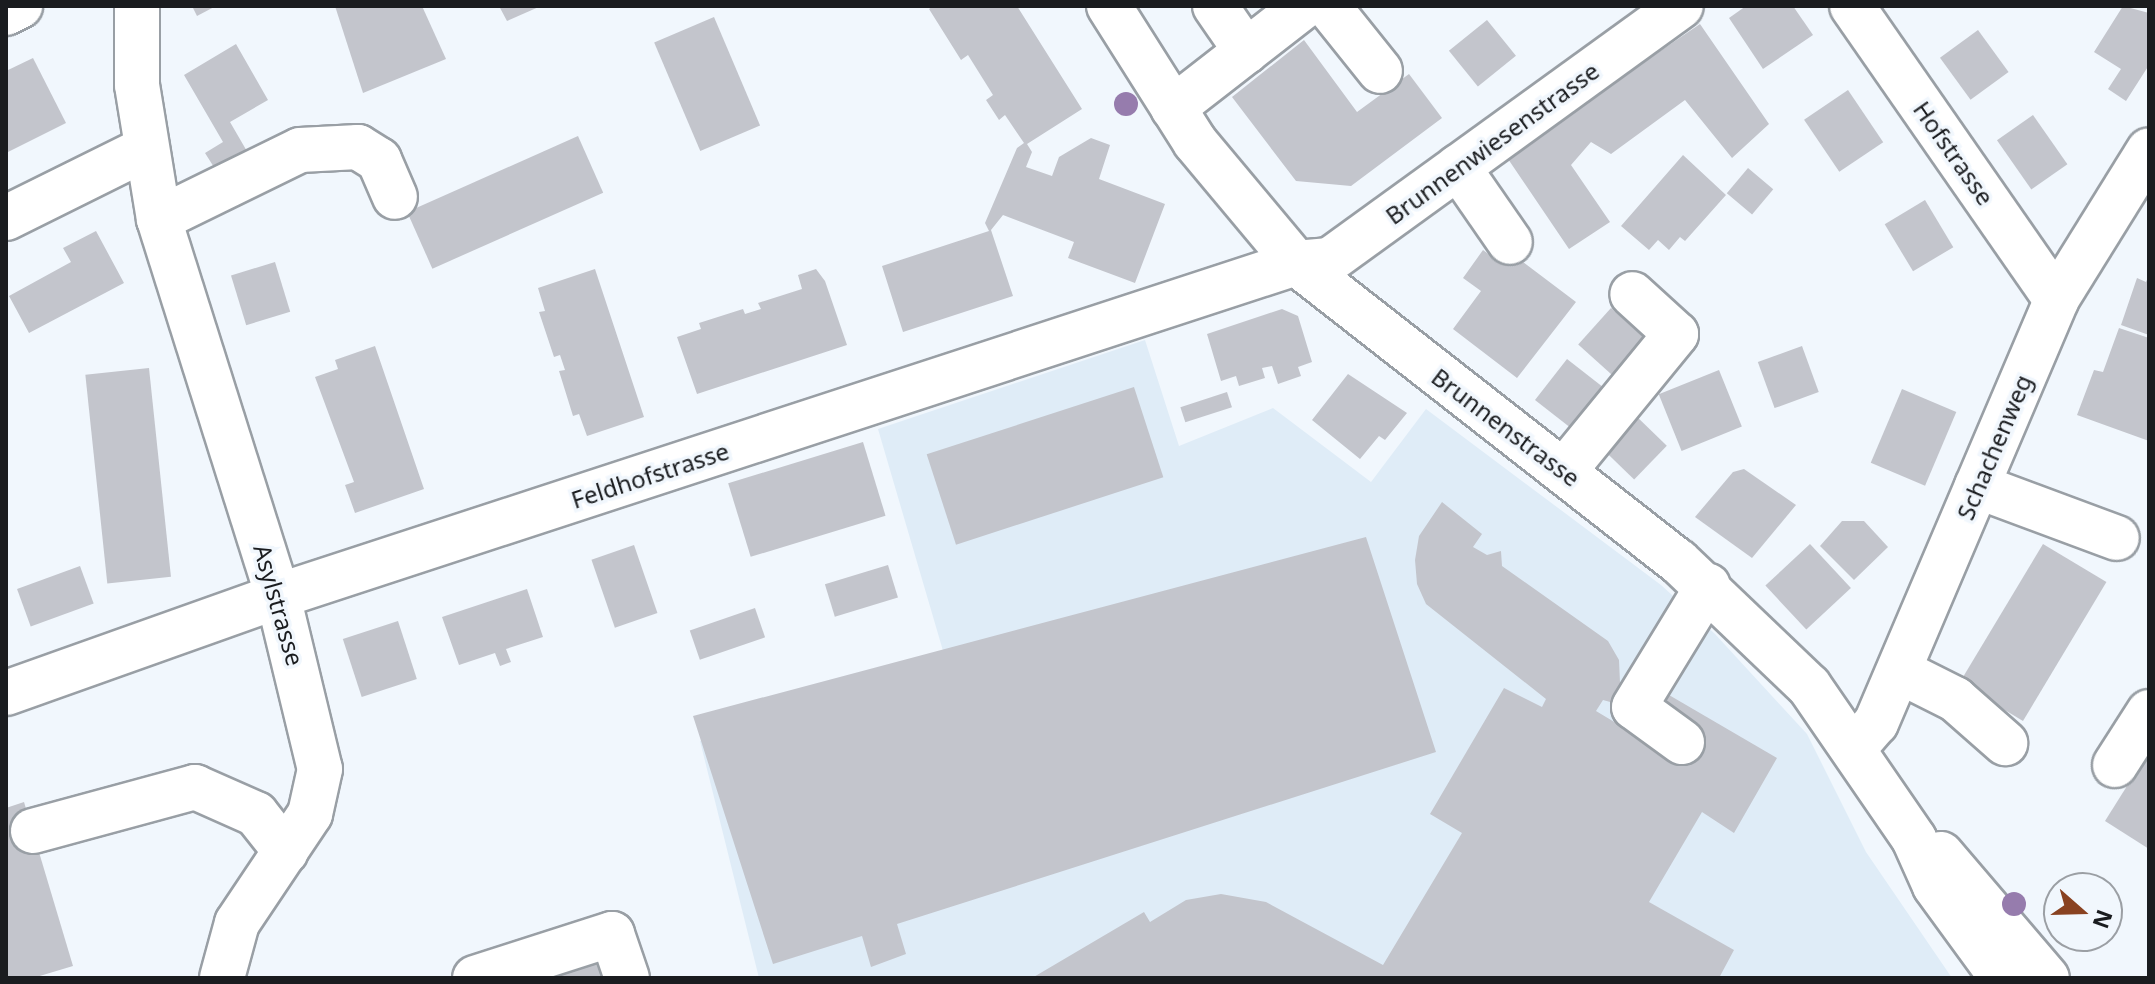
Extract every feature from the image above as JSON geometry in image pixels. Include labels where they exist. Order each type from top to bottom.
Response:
[{"type":"street","points":[[6,13],[20,6]]},
{"type":"street","name":"Asylstrasse","points":[[137,6],[137,85],[145,149],[159,219],[278,596],[320,769],[310,814],[237,923],[222,978]]},
{"type":"street","name":"Brunnenstrasse","points":[[1109,6],[1195,142],[1296,263],[1708,586],[1809,686],[1914,839],[1935,886],[2002,978]]},
{"type":"street","points":[[1215,6],[1246,51]]},
{"type":"street","points":[[1173,108],[1304,6]]},
{"type":"street","points":[[1328,6],[1380,71]]},
{"type":"street","name":"Brunnenwiesenstrasse","points":[[1296,263],[1330,260],[1681,6]]},
{"type":"street","name":"Hofstrasse","points":[[1852,6],[2056,300]]},
{"type":"street","points":[[159,219],[300,150],[358,147],[379,160],[395,197]]},
{"type":"street","points":[[6,218],[145,149]]},
{"type":"street","name":"Schachenweg","points":[[1853,749],[1876,723],[2056,300],[2149,150]]},
{"type":"street","points":[[1458,167],[1510,242]]},
{"type":"street","name":"Feldhofstrasse","points":[[6,693],[278,596],[1296,263]]},
{"type":"street","points":[[1564,471],[1676,334],[1632,294]]},
{"type":"street","points":[[1977,486],[2117,538]]},
{"type":"street","points":[[1682,742],[1634,707],[1708,586]]},
{"type":"street","points":[[1899,671],[1955,699],[2005,743]]},
{"type":"street","points":[[2115,765],[2149,712]]},
{"type":"street","points":[[33,831],[195,787],[256,814],[286,852]]},
{"type":"street","name":"Brunnenstrasse","points":[[1914,839],[1948,858],[2047,978]]},
{"type":"street","points":[[475,978],[612,934],[627,978]]},
{"type":"shaded area","points":[[1145,340],[1179,446],[1273,408],[1371,482],[1426,409],[1661,585],[1715,634],[1807,734],[1866,852],[1952,978],[759,978],[700,741],[946,661],[878,429]]},
{"type":"building","points":[[192,6],[216,6],[197,16]]},
{"type":"building","points":[[335,6],[422,6],[446,59],[363,93]]},
{"type":"building","points":[[499,6],[541,6],[507,21]]},
{"type":"building","points":[[933,6],[1017,6],[1082,109],[1027,144],[1032,152],[1026,167],[1052,176],[1059,157],[1091,138],[1110,145],[1099,179],[1165,204],[1135,283],[1068,258],[1074,242],[1003,215],[991,230],[1013,296],[903,332],[882,266],[989,231],[985,223],[1017,148],[1024,143],[1005,115],[999,120],[986,100],[993,95],[968,55],[961,60],[929,9]]},
{"type":"building","points":[[1746,6],[1793,6],[1813,35],[1763,69],[1729,18]]},
{"type":"building","points":[[2123,6],[2149,13],[2149,65],[2126,101],[2108,89],[2121,69],[2094,52]]},
{"type":"building","points":[[714,17],[760,126],[700,151],[654,42]]},
{"type":"building","points":[[1487,20],[1516,56],[1478,87],[1449,51]]},
{"type":"building","points":[[1700,24],[1769,124],[1732,158],[1685,100],[1611,154],[1591,142],[1571,165],[1610,222],[1569,249],[1506,156]]},
{"type":"building","points":[[1978,30],[2009,72],[1971,100],[1940,58]]},
{"type":"building","points":[[1304,40],[1357,112],[1409,74],[1442,118],[1351,186],[1296,181],[1232,97]]},
{"type":"building","points":[[236,44],[268,100],[230,122],[248,153],[217,172],[205,153],[223,142],[184,75]]},
{"type":"building","points":[[33,58],[66,123],[6,153],[6,71]]},
{"type":"building","points":[[1848,90],[1883,142],[1839,172],[1804,120]]},
{"type":"building","points":[[2033,115],[2067,164],[2031,189],[1997,140]]},
{"type":"building","points":[[578,136],[603,193],[432,269],[407,212]]},
{"type":"building","points":[[1683,155],[1726,195],[1685,241],[1680,237],[1669,250],[1658,240],[1649,250],[1621,226]]},
{"type":"building","points":[[1748,168],[1773,189],[1752,214],[1727,193]]},
{"type":"building","points":[[1925,200],[1953,247],[1913,271],[1885,224]]},
{"type":"building","points":[[96,231],[124,283],[29,333],[9,296],[71,262],[63,248]]},
{"type":"building","points":[[1483,250],[1502,264],[1511,253],[1576,302],[1517,378],[1453,329],[1481,291],[1463,278]]},
{"type":"building","points":[[275,262],[290,312],[246,325],[231,275]]},
{"type":"building","points":[[595,269],[644,417],[587,436],[579,414],[573,416],[559,371],[565,370],[560,355],[554,357],[539,312],[545,311],[538,288]]},
{"type":"building","points":[[816,269],[825,281],[847,345],[697,394],[677,337],[701,329],[699,323],[743,309],[745,314],[761,309],[758,303],[802,289],[798,275]]},
{"type":"building","points":[[2149,275],[2149,335],[2121,325],[2137,278],[2146,282]]},
{"type":"building","points":[[1611,308],[1650,343],[1617,379],[1578,344]]},
{"type":"building","points":[[1282,309],[1298,316],[1312,362],[1298,367],[1301,376],[1278,384],[1272,366],[1262,368],[1265,378],[1239,386],[1236,376],[1221,381],[1207,334]]},
{"type":"building","points":[[2119,328],[2149,338],[2149,441],[2077,415],[2094,370],[2103,372]]},
{"type":"building","points":[[375,346],[424,489],[355,513],[345,485],[354,482],[315,377],[338,369],[335,360]]},
{"type":"building","points":[[1802,346],[1819,392],[1775,408],[1758,362]]},
{"type":"building","points":[[1567,359],[1606,390],[1574,431],[1535,400]]},
{"type":"building","points":[[149,368],[171,577],[107,584],[85,375]]},
{"type":"building","points":[[1719,370],[1742,427],[1682,451],[1659,394]]},
{"type":"building","points":[[1348,374],[1407,413],[1385,440],[1379,436],[1360,459],[1312,420]]},
{"type":"building","points":[[1134,387],[1163,477],[956,545],[927,454]]},
{"type":"building","points":[[1902,389],[1956,412],[1925,486],[1871,463]]},
{"type":"building","points":[[1227,392],[1232,407],[1185,422],[1180,407]]},
{"type":"building","points":[[1633,413],[1667,446],[1634,479],[1600,447]]},
{"type":"building","points":[[863,442],[886,516],[751,557],[728,483]]},
{"type":"building","points":[[1744,469],[1796,505],[1752,558],[1695,517],[1733,472]]},
{"type":"building","points":[[1442,502],[1482,534],[1473,547],[1487,555],[1501,551],[1502,566],[1608,641],[1619,660],[1621,705],[1603,700],[1596,711],[1621,726],[1645,681],[1777,758],[1734,833],[1702,812],[1649,902],[1734,950],[1719,978],[1032,978],[1144,912],[1150,922],[1186,900],[1221,894],[1266,902],[1383,965],[1462,833],[1430,814],[1504,688],[1542,707],[1546,699],[1426,604],[1417,584],[1415,560],[1419,536]]},
{"type":"building","points":[[1842,521],[1864,521],[1888,547],[1854,580],[1820,546]]},
{"type":"building","points":[[1366,537],[1436,752],[897,924],[906,954],[871,967],[862,936],[773,964],[693,716]]},
{"type":"building","points":[[1810,544],[1851,588],[1806,629],[1765,586]]},
{"type":"building","points":[[2043,544],[2106,582],[2023,721],[1960,683]]},
{"type":"building","points":[[634,545],[657,613],[615,628],[591,560]]},
{"type":"building","points":[[888,565],[898,598],[835,617],[825,584]]},
{"type":"building","points":[[80,566],[94,604],[31,627],[17,589]]},
{"type":"building","points":[[527,589],[543,637],[506,649],[511,662],[500,666],[495,653],[459,665],[442,617]]},
{"type":"building","points":[[755,608],[765,637],[700,660],[690,630]]},
{"type":"building","points":[[398,621],[417,679],[362,697],[343,639]]},
{"type":"building","points":[[2149,751],[2149,849],[2105,821]]},
{"type":"building","points":[[24,802],[73,966],[33,978],[6,978],[6,808]]},
{"type":"building","points":[[603,954],[611,978],[532,978]]}]
